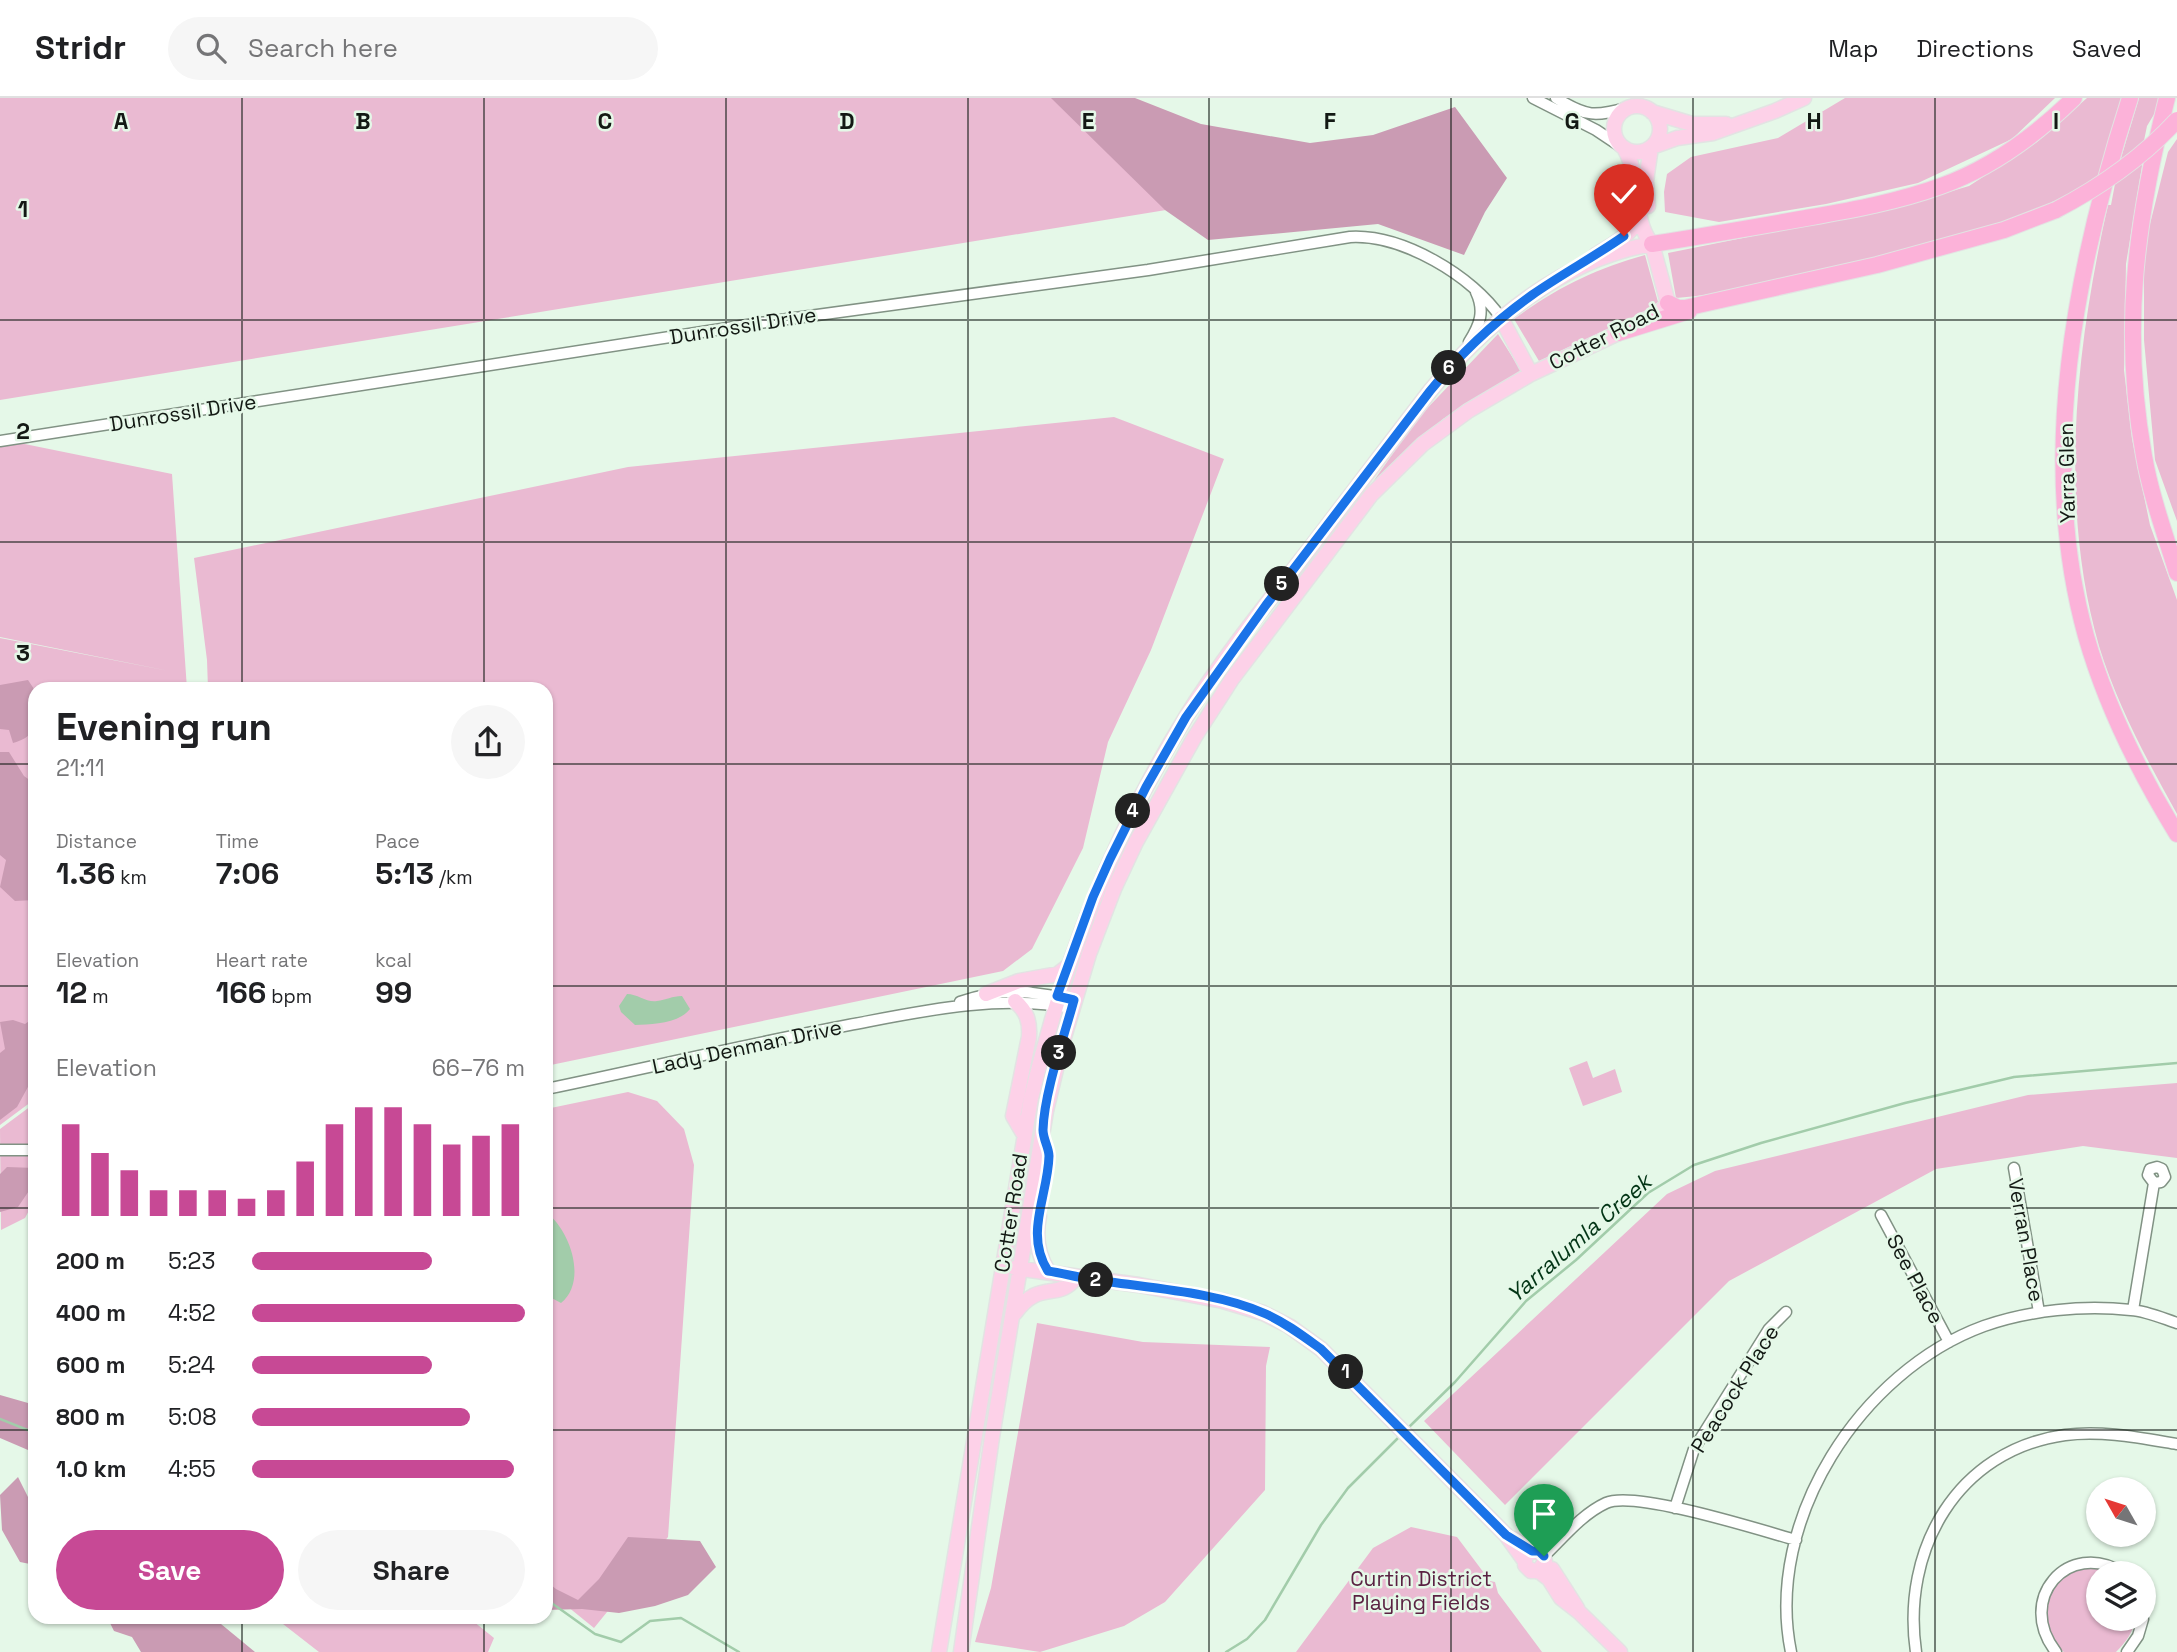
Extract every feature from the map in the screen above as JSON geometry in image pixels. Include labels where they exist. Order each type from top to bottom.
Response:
[{"type":"highway","points":[[1652,244],[1858,209],[1943,186],[1985,166],[2020,144],[2074,98]]},
{"type":"highway","name":"Yarra Glen","points":[[2130,98],[2097,207],[2077,303],[2067,386],[2066,512],[2076,595],[2098,675],[2132,752],[2177,834]]},
{"type":"highway","points":[[2167,98],[2151,164],[2137,246],[2133,373],[2144,457],[2153,498],[2177,573]]},
{"type":"highway","points":[[1668,303],[1682,309],[2004,230],[2056,210],[2085,195],[2120,172],[2153,145],[2177,120]]},
{"type":"highway","points":[[1618,333],[1704,304]]},
{"type":"main road","points":[[1622,147],[1636,152],[1671,139],[1706,135],[1804,98]]},
{"type":"main road","points":[[1652,244],[1647,238],[1640,211],[1633,167],[1615,136],[1614,124],[1620,114],[1630,107],[1644,107],[1692,124],[1734,124]]},
{"type":"main road","points":[[1652,112],[1659,122],[1660,130],[1651,147],[1646,187],[1655,235],[1652,244]]},
{"type":"main road","points":[[1568,273],[1627,234],[1636,224],[1640,211]]},
{"type":"main road","name":"Cotter Road","points":[[939,1652],[1023,1133],[1067,967],[1093,897],[1126,825],[1186,717],[1266,605],[1455,361],[1501,318],[1568,273],[1602,259],[1652,244],[1668,303],[1658,313],[1584,347],[1485,400],[1404,460],[1380,485],[1323,557],[1232,679],[1188,748],[1136,842],[1114,889],[1073,1004],[1056,1067],[1012,1317],[961,1652]]},
{"type":"main road","points":[[1501,318],[1531,374]]},
{"type":"main road","points":[[986,994],[1019,981],[1058,974],[1067,967]]},
{"type":"main road","points":[[1015,1002],[1027,1014],[1029,1024],[1029,1037],[1013,1116],[1023,1133]]},
{"type":"main road","points":[[1043,1132],[1049,1155],[1037,1240],[1042,1261],[1048,1271]]},
{"type":"main road","points":[[1002,1271],[1072,1282],[1087,1279]]},
{"type":"main road","points":[[1020,1273],[1048,1271],[1182,1293],[1264,1313],[1289,1326],[1321,1349],[1394,1420],[1506,1535],[1536,1560],[1540,1572],[1549,1579],[1560,1598],[1579,1612],[1620,1652]]},
{"type":"main road","points":[[1012,1317],[1028,1297],[1036,1293],[1066,1289],[1072,1282]]},
{"type":"street","points":[[1534,98],[1596,130],[1622,147]]},
{"type":"street","points":[[1556,98],[1587,114],[1602,115],[1630,107]]},
{"type":"street","name":"Dunrossil Drive","points":[[0,441],[773,321],[1148,270],[1350,237],[1375,237],[1411,248],[1439,263],[1475,289],[1501,318]]},
{"type":"street","points":[[1455,361],[1480,323],[1481,305],[1475,289]]},
{"type":"street","name":"Lady Denman Drive","points":[[948,1007],[986,994],[1027,991],[1073,1004]]},
{"type":"street","name":"Lady Denman Drive","points":[[553,1088],[803,1034],[948,1007],[1056,1001]]},
{"type":"street","points":[[0,1150],[28,1150]]},
{"type":"street","name":"Verran Place","points":[[2014,1167],[2039,1312]]},
{"type":"street","points":[[2133,1310],[2154,1184]]},
{"type":"street","name":"See Place","points":[[1881,1215],[1949,1342]]},
{"type":"street","points":[[1791,1652],[1787,1600],[1789,1566],[1806,1507],[1843,1438],[1870,1404],[1949,1342],[1983,1327],[2039,1312],[2103,1308],[2133,1310],[2177,1322]]},
{"type":"street","name":"Peacock Place","points":[[1675,1508],[1694,1449],[1769,1329],[1786,1312]]},
{"type":"street","points":[[1916,1652],[1912,1606],[1923,1551],[1947,1505],[1980,1471],[2025,1446],[2069,1435],[2094,1433],[2177,1444]]},
{"type":"street","points":[[1536,1560],[1588,1514],[1608,1502],[1629,1499],[1675,1508],[1796,1540]]},
{"type":"street","points":[[2056,1652],[2045,1637],[2041,1625],[2042,1600],[2051,1583],[2066,1570],[2086,1563]]},
{"type":"street","points":[[2139,1631],[2130,1648],[2144,1652]]},
{"type":"green space","points":[[0,98],[1052,98],[1166,210],[0,400]]},
{"type":"green space","points":[[1845,98],[2055,98],[2012,139],[1918,183],[1826,204],[1719,222],[1665,212],[1667,174],[1691,157],[1778,138]]},
{"type":"green space","points":[[2087,98],[2122,98],[2097,181],[2063,198],[1992,226],[1919,248],[1742,288],[1676,298],[1668,253],[1898,207],[1969,186],[2037,142]]},
{"type":"green space","points":[[2139,98],[2159,98],[2156,111],[2147,126],[2140,160],[2142,166],[2126,264],[2124,370],[2132,439],[2150,525],[2177,600],[2177,814],[2124,711],[2099,646],[2086,592],[2075,481],[2080,369],[2087,314],[2108,205],[2111,205],[2118,168]]},
{"type":"green space","points":[[2177,139],[2177,521],[2155,460],[2144,340],[2144,248],[2168,152]]},
{"type":"green space","points":[[1645,255],[1658,302],[1646,311],[1539,361],[1514,319],[1576,281]]},
{"type":"green space","points":[[1498,334],[1521,371],[1443,419],[1361,499],[1417,419]]},
{"type":"green space","points":[[1114,417],[1224,459],[1151,650],[1108,742],[1083,848],[1032,949],[1003,971],[553,1065],[553,682],[208,682],[194,558],[628,467]]},
{"type":"green space","points":[[0,439],[172,474],[187,682],[28,682],[28,1104],[0,1125],[0,638],[169,671],[0,637]]},
{"type":"green space","points":[[1587,1061],[1593,1078],[1615,1069],[1622,1092],[1583,1106],[1569,1068]]},
{"type":"green space","points":[[2177,1083],[2177,1158],[2083,1146],[1936,1169],[1729,1281],[1505,1505],[1424,1421],[1667,1194],[1715,1171],[2028,1095]]},
{"type":"green space","points":[[628,1092],[657,1101],[684,1129],[694,1165],[668,1537],[594,1628],[553,1595],[553,1108]]},
{"type":"green space","points":[[28,1108],[28,1212],[25,1218],[1,1230],[0,1129]]},
{"type":"green space","points":[[1037,1323],[1143,1342],[1270,1347],[1266,1366],[1265,1490],[1165,1602],[1124,1626],[1040,1652],[975,1642],[991,1588]]},
{"type":"green space","name":"Curtin District Playing Fields","points":[[1411,1527],[1457,1537],[1490,1581],[1495,1582],[1498,1593],[1542,1652],[1296,1652],[1373,1548]]},
{"type":"green space","points":[[2086,1567],[2086,1631],[2132,1631],[2116,1652],[2064,1652],[2054,1644],[2049,1633],[2046,1604],[2058,1580]]},
{"type":"green space","points":[[283,1624],[477,1624],[494,1638],[488,1652],[319,1652]]},
{"type":"shaded area","points":[[1051,98],[1135,98],[1201,124],[1310,143],[1373,135],[1455,107],[1507,178],[1485,212],[1464,255],[1378,224],[1208,240],[1165,210]]},
{"type":"shaded area","points":[[28,680],[29,682],[28,736],[13,743],[9,730],[0,729],[0,685]]},
{"type":"shaded area","points":[[0,752],[9,752],[28,779],[28,900],[15,901],[0,887],[6,860],[0,855]]},
{"type":"shaded area","points":[[627,994],[653,1001],[682,996],[690,1009],[679,1018],[635,1025],[621,1012],[619,1006]]},
{"type":"shaded area","points":[[13,1020],[25,1024],[28,1022],[28,1087],[17,1107],[0,1120],[0,1053],[5,1049],[0,1022]]},
{"type":"shaded area","points":[[7,1167],[28,1168],[28,1192],[18,1207],[0,1212],[0,1174]]},
{"type":"shaded area","points":[[553,1218],[573,1256],[573,1282],[569,1294],[561,1303],[553,1299]]},
{"type":"shaded area","points":[[0,1395],[28,1403],[28,1450],[0,1438]]},
{"type":"shaded area","points":[[18,1477],[28,1497],[28,1564],[20,1562],[2,1530],[0,1495]]},
{"type":"shaded area","points":[[628,1537],[700,1541],[716,1567],[688,1595],[655,1606],[619,1613],[582,1609],[553,1610],[553,1587],[578,1600],[599,1579]]},
{"type":"shaded area","points":[[110,1624],[221,1624],[255,1652],[141,1652],[132,1637],[114,1631]]},
{"type":"waterway","name":"Yarralumla Creek","points":[[1408,1428],[1455,1382],[1526,1301],[1576,1260],[1648,1193],[1694,1165],[1761,1143],[1905,1103],[2014,1077],[2177,1063]]},
{"type":"waterway","name":"Yarralumla Creek","points":[[0,1419],[28,1430]]},
{"type":"waterway","name":"Yarralumla Creek","points":[[1226,1652],[1247,1639],[1265,1620],[1321,1525],[1348,1488],[1401,1435]]},
{"type":"waterway","name":"Yarralumla Creek","points":[[553,1604],[595,1634],[621,1642],[650,1621],[681,1618],[739,1652]]},
{"type":"route","points":[[1544,1556],[1506,1535],[1321,1349],[1289,1326],[1264,1313],[1223,1301],[1048,1271],[1042,1261],[1037,1230],[1049,1155],[1043,1132],[1046,1111],[1074,1000],[1057,996],[1093,897],[1126,825],[1160,761],[1221,665],[1455,361],[1501,318],[1624,236]]}]
